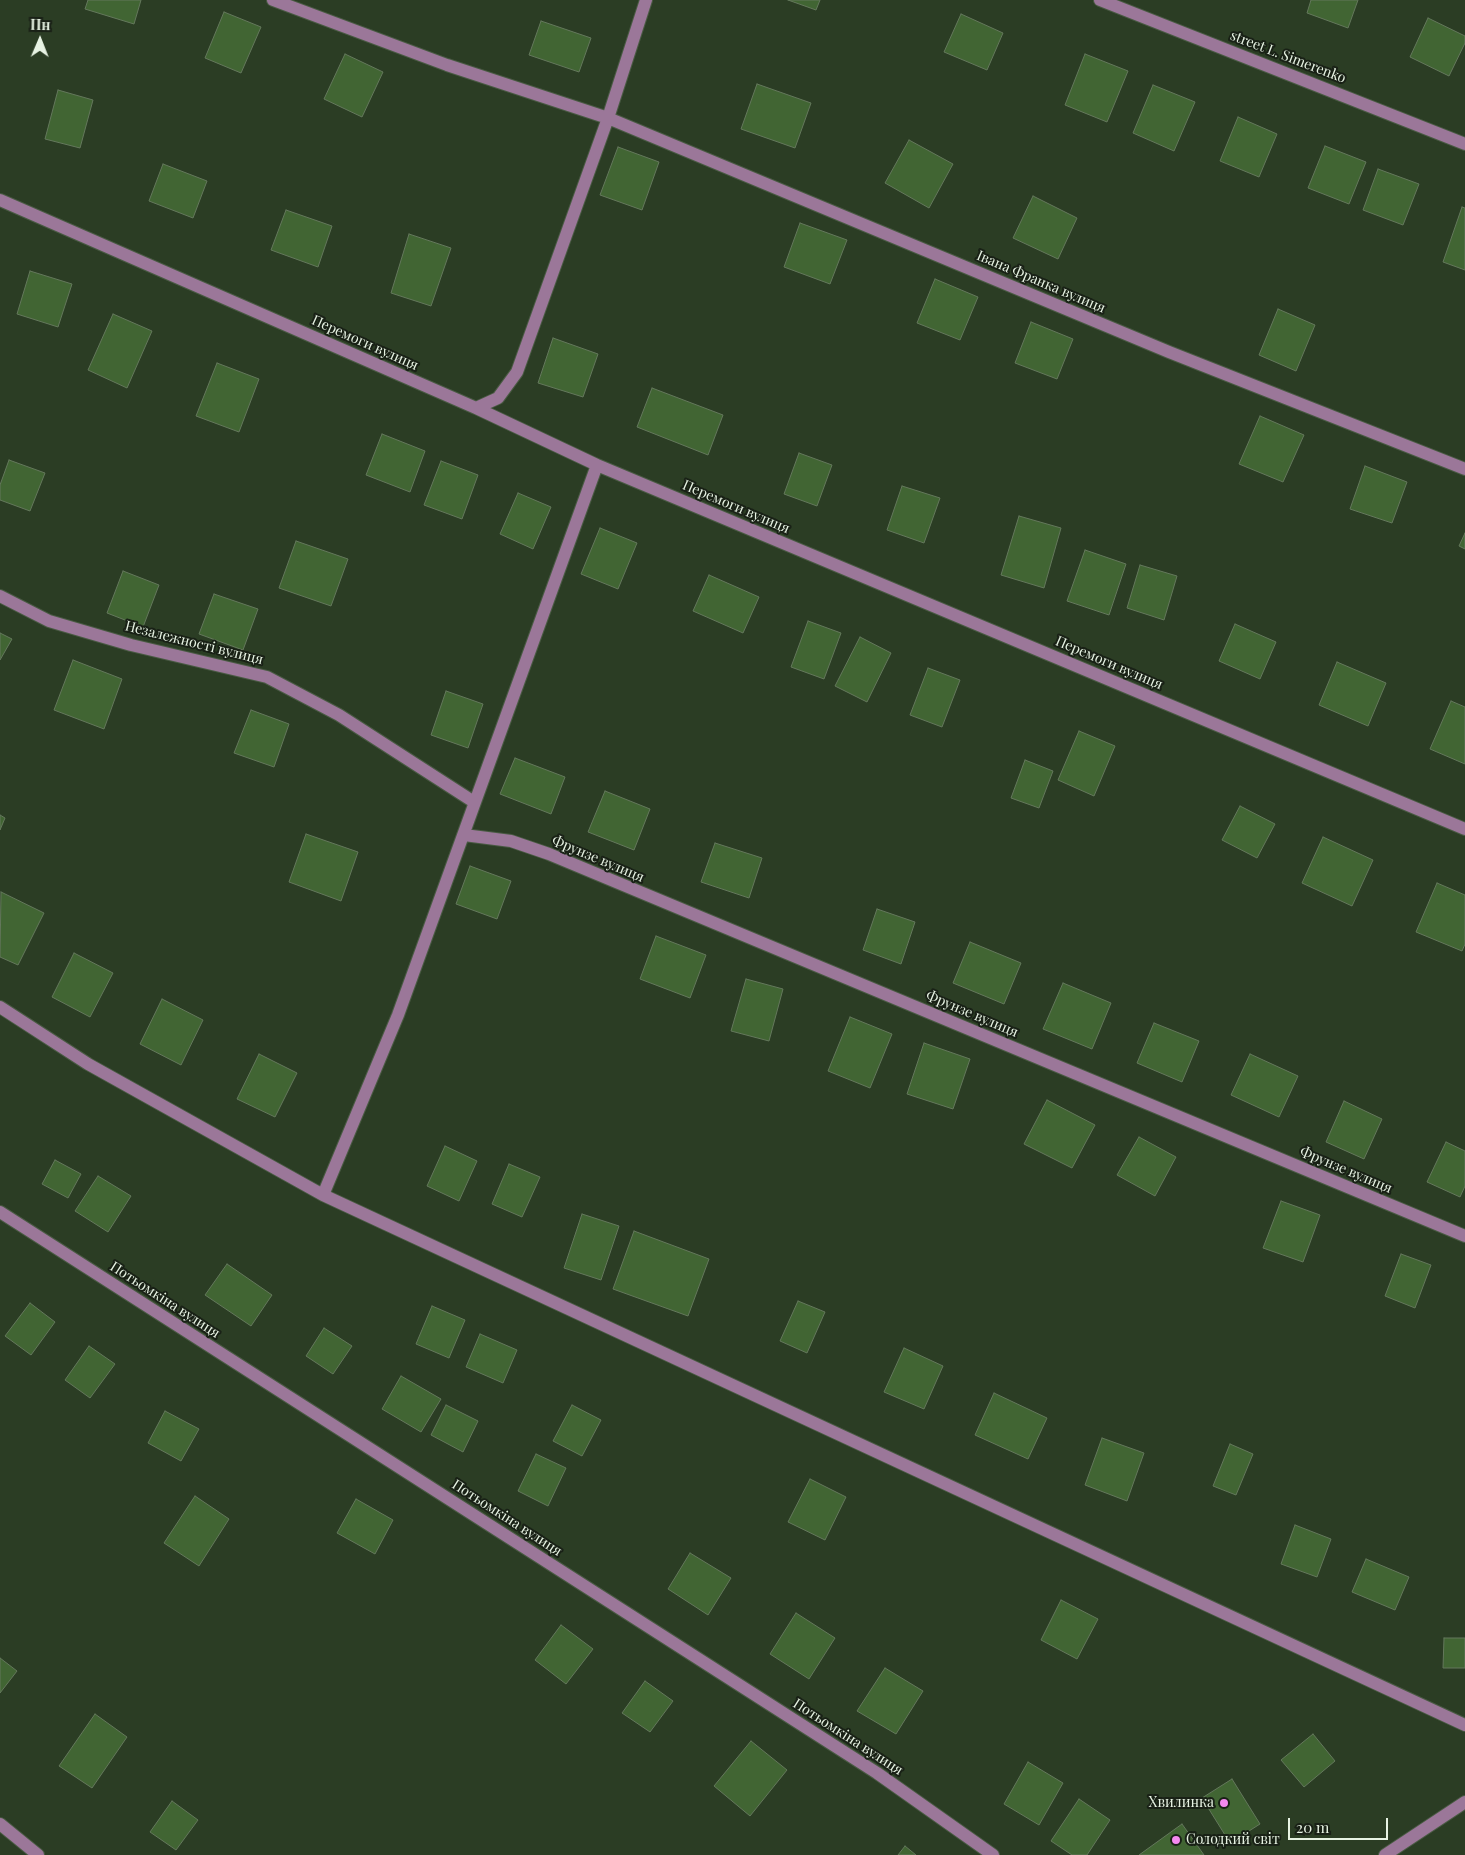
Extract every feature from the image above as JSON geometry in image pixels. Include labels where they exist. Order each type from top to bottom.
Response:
[{"type":"street","name":"Івана Франка вулиця","points":[[273,0],[447,65],[608,118],[1169,352],[1465,469]]},
{"type":"street","points":[[476,408],[498,398],[517,372],[608,118],[646,0]]},
{"type":"street","name":"street L. Simerenko","points":[[1100,0],[1465,144]]},
{"type":"street","name":"Перемоги вулиця","points":[[0,200],[476,408],[597,465],[1465,829]]},
{"type":"street","points":[[323,1195],[398,1015],[597,465]]},
{"type":"street","name":"Незалежності вулиця","points":[[0,596],[49,621],[132,645],[267,677],[339,715],[474,802]]},
{"type":"street","name":"Фрунзе вулиця","points":[[464,834],[511,841],[549,854],[1465,1236]]},
{"type":"street","points":[[0,1007],[88,1064],[323,1195],[1465,1725]]},
{"type":"street","name":"Потьомкіна вулиця","points":[[0,1212],[877,1773],[993,1855]]},
{"type":"street","points":[[1384,1855],[1465,1802]]},
{"type":"street","points":[[0,1824],[38,1855]]},
{"type":"building","points":[[88,0],[141,0],[134,24],[85,9]]},
{"type":"building","points":[[788,0],[820,0],[816,10]]},
{"type":"building","points":[[1311,0],[1358,0],[1348,28],[1307,13]]},
{"type":"building","points":[[224,12],[261,27],[241,73],[205,58]]},
{"type":"building","points":[[961,14],[1003,33],[987,70],[944,52]]},
{"type":"building","points":[[1428,18],[1465,36],[1465,43],[1449,76],[1410,57]]},
{"type":"building","points":[[541,21],[591,38],[579,72],[529,55]]},
{"type":"building","points":[[345,54],[383,72],[362,117],[324,99]]},
{"type":"building","points":[[1085,54],[1128,71],[1107,122],[1065,105]]},
{"type":"building","points":[[757,84],[811,103],[795,148],[741,129]]},
{"type":"building","points":[[1153,85],[1195,102],[1174,151],[1133,133]]},
{"type":"building","points":[[58,90],[93,100],[80,148],[45,139]]},
{"type":"building","points":[[1238,117],[1277,134],[1259,177],[1220,161]]},
{"type":"building","points":[[909,140],[953,164],[929,208],[885,183]]},
{"type":"building","points":[[1325,146],[1366,162],[1349,204],[1308,188]]},
{"type":"building","points":[[618,147],[659,162],[642,210],[600,195]]},
{"type":"building","points":[[163,164],[207,181],[193,218],[149,201]]},
{"type":"building","points":[[1378,169],[1419,184],[1403,225],[1363,210]]},
{"type":"building","points":[[1033,196],[1077,218],[1058,259],[1013,238]]},
{"type":"building","points":[[1462,207],[1465,208],[1465,270],[1443,262]]},
{"type":"building","points":[[286,210],[332,226],[318,267],[271,250]]},
{"type":"building","points":[[800,223],[847,240],[830,284],[784,267]]},
{"type":"building","points":[[409,234],[451,248],[431,306],[391,293]]},
{"type":"building","points":[[30,271],[72,284],[58,327],[17,314]]},
{"type":"building","points":[[935,279],[978,297],[960,340],[917,323]]},
{"type":"building","points":[[1278,309],[1315,325],[1296,371],[1259,355]]},
{"type":"building","points":[[113,314],[152,331],[127,388],[88,370]]},
{"type":"building","points":[[1031,322],[1073,339],[1057,379],[1015,363]]},
{"type":"building","points":[[553,338],[598,354],[583,397],[538,383]]},
{"type":"building","points":[[217,363],[259,379],[239,432],[196,416]]},
{"type":"building","points":[[652,388],[723,415],[708,455],[637,427]]},
{"type":"building","points":[[1260,416],[1304,435],[1283,482],[1239,464]]},
{"type":"building","points":[[382,434],[425,451],[410,492],[366,475]]},
{"type":"building","points":[[799,453],[832,465],[817,506],[784,494]]},
{"type":"building","points":[[9,460],[45,473],[30,511],[0,500],[0,485]]},
{"type":"building","points":[[441,461],[478,475],[462,519],[424,505]]},
{"type":"building","points":[[1365,466],[1407,482],[1392,523],[1350,509]]},
{"type":"building","points":[[902,486],[940,498],[924,543],[887,530]]},
{"type":"building","points":[[518,493],[551,507],[533,549],[500,534]]},
{"type":"building","points":[[1019,516],[1061,528],[1044,588],[1001,575]]},
{"type":"building","points":[[600,528],[637,543],[618,589],[581,574]]},
{"type":"building","points":[[1465,533],[1465,549],[1459,546]]},
{"type":"building","points":[[296,541],[348,559],[331,606],[279,588]]},
{"type":"building","points":[[1085,550],[1126,564],[1109,615],[1067,601]]},
{"type":"building","points":[[1140,565],[1177,576],[1164,620],[1127,608]]},
{"type":"building","points":[[123,571],[159,585],[143,627],[107,613]]},
{"type":"building","points":[[709,575],[759,597],[743,633],[693,611]]},
{"type":"building","points":[[214,594],[258,609],[243,650],[199,634]]},
{"type":"building","points":[[808,621],[841,633],[824,679],[791,667]]},
{"type":"building","points":[[1235,624],[1276,642],[1260,679],[1219,661]]},
{"type":"building","points":[[0,633],[12,639],[0,660]]},
{"type":"building","points":[[860,637],[891,653],[867,702],[835,686]]},
{"type":"building","points":[[73,660],[122,679],[104,729],[54,710]]},
{"type":"building","points":[[1337,662],[1386,683],[1368,726],[1319,705]]},
{"type":"building","points":[[928,668],[960,680],[942,727],[910,715]]},
{"type":"building","points":[[446,691],[483,704],[468,748],[431,735]]},
{"type":"building","points":[[1451,701],[1465,707],[1465,764],[1430,749]]},
{"type":"building","points":[[251,710],[289,724],[274,767],[234,753]]},
{"type":"building","points":[[1079,731],[1115,746],[1094,796],[1058,780]]},
{"type":"building","points":[[515,758],[565,777],[551,814],[500,794]]},
{"type":"building","points":[[1025,760],[1053,771],[1039,808],[1011,798]]},
{"type":"building","points":[[605,791],[650,809],[634,850],[588,832]]},
{"type":"building","points":[[1240,806],[1275,824],[1257,858],[1222,840]]},
{"type":"building","points":[[0,815],[5,818],[0,830]]},
{"type":"building","points":[[306,834],[358,852],[341,901],[289,882]]},
{"type":"building","points":[[1323,837],[1373,860],[1352,906],[1302,883]]},
{"type":"building","points":[[715,843],[762,858],[749,898],[701,882]]},
{"type":"building","points":[[470,866],[511,881],[497,919],[456,904]]},
{"type":"building","points":[[1437,883],[1465,895],[1465,944],[1462,951],[1416,932]]},
{"type":"building","points":[[1,892],[44,913],[18,965],[0,957]]},
{"type":"building","points":[[877,909],[915,922],[901,964],[863,950]]},
{"type":"building","points":[[656,936],[706,955],[690,998],[640,979]]},
{"type":"building","points":[[970,942],[1021,963],[1004,1004],[953,983]]},
{"type":"building","points":[[74,953],[113,973],[90,1017],[52,997]]},
{"type":"building","points":[[746,979],[783,989],[769,1041],[731,1031]]},
{"type":"building","points":[[1063,983],[1111,1003],[1092,1049],[1043,1029]]},
{"type":"building","points":[[162,999],[203,1020],[181,1065],[140,1044]]},
{"type":"building","points":[[850,1017],[892,1034],[870,1088],[828,1071]]},
{"type":"building","points":[[1154,1023],[1199,1041],[1182,1082],[1137,1063]]},
{"type":"building","points":[[924,1043],[970,1059],[953,1109],[907,1094]]},
{"type":"building","points":[[259,1054],[297,1073],[275,1117],[237,1099]]},
{"type":"building","points":[[1250,1054],[1298,1076],[1279,1117],[1231,1095]]},
{"type":"building","points":[[1047,1100],[1095,1125],[1072,1168],[1024,1144]]},
{"type":"building","points":[[1344,1101],[1382,1119],[1364,1159],[1326,1142]]},
{"type":"building","points":[[1139,1137],[1176,1157],[1155,1196],[1117,1175]]},
{"type":"building","points":[[1446,1142],[1465,1151],[1465,1186],[1460,1197],[1427,1182]]},
{"type":"building","points":[[445,1146],[477,1161],[459,1201],[427,1186]]},
{"type":"building","points":[[55,1160],[81,1174],[68,1198],[42,1184]]},
{"type":"building","points":[[509,1164],[540,1177],[522,1217],[492,1204]]},
{"type":"building","points":[[98,1176],[131,1196],[108,1232],[75,1211]]},
{"type":"building","points":[[1281,1201],[1320,1215],[1303,1262],[1263,1248]]},
{"type":"building","points":[[582,1214],[619,1226],[601,1280],[564,1268]]},
{"type":"building","points":[[634,1231],[709,1259],[688,1316],[613,1289]]},
{"type":"building","points":[[1401,1254],[1431,1265],[1415,1308],[1385,1296]]},
{"type":"building","points":[[227,1264],[272,1295],[251,1326],[205,1295]]},
{"type":"building","points":[[798,1301],[825,1312],[807,1353],[780,1341]]},
{"type":"building","points":[[30,1303],[55,1322],[31,1355],[5,1336]]},
{"type":"building","points":[[432,1306],[465,1320],[449,1358],[416,1344]]},
{"type":"building","points":[[324,1328],[352,1346],[333,1374],[306,1356]]},
{"type":"building","points":[[480,1334],[517,1350],[503,1383],[466,1367]]},
{"type":"building","points":[[89,1346],[115,1364],[90,1398],[65,1380]]},
{"type":"building","points":[[904,1348],[943,1366],[924,1409],[884,1392]]},
{"type":"building","points":[[401,1376],[441,1399],[421,1432],[382,1409]]},
{"type":"building","points":[[994,1393],[1047,1418],[1028,1459],[975,1435]]},
{"type":"building","points":[[446,1405],[478,1421],[463,1452],[431,1435]]},
{"type":"building","points":[[572,1405],[601,1420],[582,1456],[553,1441]]},
{"type":"building","points":[[165,1411],[199,1429],[181,1461],[148,1443]]},
{"type":"building","points":[[1102,1438],[1144,1453],[1127,1501],[1085,1485]]},
{"type":"building","points":[[1230,1444],[1253,1454],[1236,1495],[1213,1486]]},
{"type":"building","points":[[536,1454],[566,1468],[548,1506],[518,1491]]},
{"type":"building","points":[[810,1479],[846,1497],[825,1540],[788,1522]]},
{"type":"building","points":[[195,1496],[229,1519],[199,1566],[164,1543]]},
{"type":"building","points":[[356,1499],[393,1520],[375,1554],[337,1533]]},
{"type":"building","points":[[1295,1525],[1331,1539],[1317,1577],[1281,1564]]},
{"type":"building","points":[[690,1553],[731,1578],[708,1615],[668,1589]]},
{"type":"building","points":[[1366,1559],[1409,1577],[1395,1610],[1352,1592]]},
{"type":"building","points":[[1061,1600],[1098,1619],[1077,1659],[1041,1640]]},
{"type":"building","points":[[796,1613],[835,1638],[809,1679],[770,1654]]},
{"type":"building","points":[[561,1625],[593,1649],[566,1684],[535,1660]]},
{"type":"building","points":[[1444,1638],[1465,1638],[1465,1668],[1443,1668]]},
{"type":"building","points":[[0,1658],[17,1671],[0,1693]]},
{"type":"building","points":[[885,1668],[923,1691],[896,1734],[857,1711]]},
{"type":"building","points":[[645,1681],[673,1701],[650,1732],[622,1713]]},
{"type":"building","points":[[95,1714],[127,1737],[92,1788],[59,1766]]},
{"type":"building","points":[[1313,1734],[1335,1761],[1304,1787],[1281,1760]]},
{"type":"building","points":[[751,1741],[787,1770],[750,1816],[714,1786]]},
{"type":"building","points":[[1028,1762],[1063,1783],[1039,1825],[1004,1804]]},
{"type":"building","points":[[1232,1779],[1260,1824],[1230,1843],[1202,1798]]},
{"type":"building","points":[[1079,1799],[1110,1820],[1087,1855],[1072,1855],[1051,1841]]},
{"type":"building","points":[[172,1801],[198,1820],[176,1850],[150,1832]]},
{"type":"building","name":"Солодкий світ","points":[[1182,1824],[1204,1855],[1139,1855]]},
{"type":"building","points":[[905,1846],[916,1855],[898,1855]]},
{"type":"place","name":"Хвилинка","points":[[1224,1803]]},
{"type":"place","name":"Солодкий світ","points":[[1176,1840]]}]
